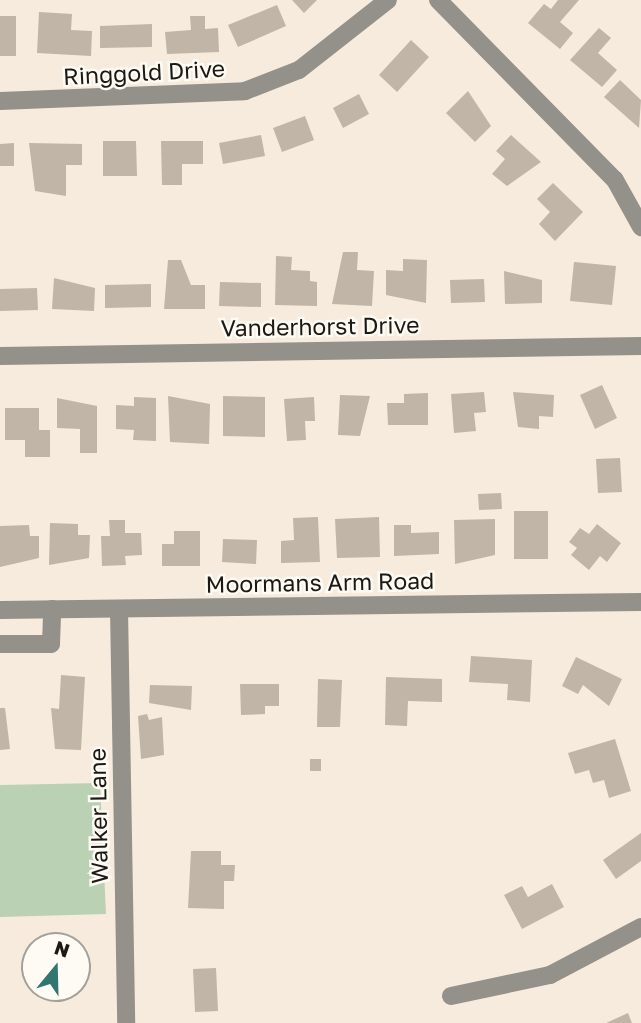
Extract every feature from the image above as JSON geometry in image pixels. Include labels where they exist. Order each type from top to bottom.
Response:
[{"type":"street","name":"Ringgold Drive","points":[[0,101],[245,91],[299,70],[388,0]]},
{"type":"street","points":[[438,0],[615,180],[641,227]]},
{"type":"street","name":"Vanderhorst Drive","points":[[0,356],[641,346]]},
{"type":"street","name":"Moormans Arm Road","points":[[0,610],[641,602]]},
{"type":"street","points":[[0,644],[51,644],[52,609]]},
{"type":"street","name":"Walker Lane","points":[[119,609],[126,1023]]},
{"type":"street","points":[[452,996],[550,975],[641,927]]},
{"type":"green space","points":[[100,783],[106,914],[0,917],[0,785]]},
{"type":"building","points":[[292,0],[317,0],[304,13]]},
{"type":"building","points":[[558,0],[579,0],[560,22],[573,33],[560,49],[528,23],[544,4],[551,9]]},
{"type":"building","points":[[277,5],[286,26],[238,47],[228,25]]},
{"type":"building","points":[[39,12],[72,14],[71,30],[92,31],[91,56],[37,53]]},
{"type":"building","points":[[0,16],[16,16],[16,56],[0,56]]},
{"type":"building","points":[[190,16],[205,16],[205,29],[218,28],[219,52],[167,54],[165,32],[191,30]]},
{"type":"building","points":[[152,24],[152,47],[100,48],[100,26]]},
{"type":"building","points":[[599,28],[611,38],[598,53],[617,70],[602,87],[570,60]]},
{"type":"building","points":[[411,40],[429,57],[397,92],[379,75]]},
{"type":"building","points":[[620,80],[641,100],[639,128],[604,97]]},
{"type":"building","points":[[468,91],[491,126],[475,142],[446,113]]},
{"type":"building","points":[[359,94],[369,114],[343,128],[333,108]]},
{"type":"building","points":[[305,116],[314,140],[282,152],[273,128]]},
{"type":"building","points":[[261,135],[265,156],[223,164],[219,143]]},
{"type":"building","points":[[511,135],[541,162],[507,186],[492,174],[505,159],[496,151]]},
{"type":"building","points":[[103,141],[136,141],[137,176],[103,176]]},
{"type":"building","points":[[161,141],[203,141],[203,164],[182,164],[182,185],[162,185]]},
{"type":"building","points":[[14,143],[14,166],[0,166],[0,144]]},
{"type":"building","points":[[29,143],[82,144],[82,165],[66,165],[66,196],[35,191]]},
{"type":"building","points":[[553,183],[583,212],[555,241],[539,224],[550,212],[537,199]]},
{"type":"building","points":[[343,252],[358,252],[357,270],[374,271],[372,306],[332,304]]},
{"type":"building","points":[[276,256],[292,257],[291,270],[310,271],[310,281],[317,282],[317,306],[275,305]]},
{"type":"building","points":[[403,259],[427,260],[426,303],[386,295],[386,270],[403,271]]},
{"type":"building","points":[[168,260],[181,260],[191,285],[205,285],[205,309],[164,309]]},
{"type":"building","points":[[574,262],[616,266],[612,305],[570,301]]},
{"type":"building","points":[[504,271],[542,280],[542,303],[505,304]]},
{"type":"building","points":[[54,278],[95,288],[94,311],[52,309]]},
{"type":"building","points":[[484,279],[485,302],[451,303],[450,280]]},
{"type":"building","points":[[220,282],[261,283],[261,307],[219,306]]},
{"type":"building","points":[[151,284],[151,307],[105,308],[105,285]]},
{"type":"building","points":[[37,288],[38,310],[0,311],[0,289]]},
{"type":"building","points":[[602,385],[617,418],[595,429],[580,395]]},
{"type":"building","points":[[484,392],[486,412],[474,413],[476,431],[454,433],[451,394]]},
{"type":"building","points":[[513,392],[554,395],[553,417],[539,416],[539,429],[518,427]]},
{"type":"building","points":[[428,393],[428,425],[388,425],[387,403],[404,403],[404,394]]},
{"type":"building","points":[[340,395],[370,396],[360,436],[338,435]]},
{"type":"building","points":[[168,396],[210,404],[209,444],[170,442]]},
{"type":"building","points":[[223,396],[265,397],[265,437],[223,436]]},
{"type":"building","points":[[134,397],[156,398],[156,441],[133,440],[134,430],[116,429],[116,405],[134,406]]},
{"type":"building","points":[[314,397],[315,421],[305,421],[306,440],[287,441],[284,399]]},
{"type":"building","points":[[57,398],[97,406],[97,453],[80,453],[80,429],[57,428]]},
{"type":"building","points":[[5,408],[39,408],[39,430],[50,430],[50,457],[25,457],[25,440],[5,440]]},
{"type":"building","points":[[620,458],[622,492],[598,493],[596,459]]},
{"type":"building","points":[[501,493],[502,509],[479,510],[478,494]]},
{"type":"building","points":[[514,511],[548,511],[548,559],[514,559]]},
{"type":"building","points":[[318,517],[320,562],[281,563],[281,541],[294,540],[293,518]]},
{"type":"building","points":[[379,517],[380,557],[337,558],[335,519]]},
{"type":"building","points":[[495,519],[495,555],[455,564],[454,520]]},
{"type":"building","points":[[109,520],[125,520],[125,533],[141,533],[142,555],[125,556],[126,565],[102,566],[101,536],[110,536]]},
{"type":"building","points":[[50,523],[78,524],[78,535],[90,535],[89,558],[49,565]]},
{"type":"building","points":[[597,524],[621,543],[607,562],[600,556],[589,570],[571,555],[577,548],[569,542],[580,528],[589,534]]},
{"type":"building","points":[[29,525],[30,536],[39,536],[39,558],[0,567],[0,526]]},
{"type":"building","points":[[394,525],[411,525],[411,533],[439,532],[439,554],[394,556]]},
{"type":"building","points":[[174,531],[200,531],[200,566],[162,566],[162,544],[174,544]]},
{"type":"building","points":[[223,539],[257,540],[256,564],[222,562]]},
{"type":"building","points":[[471,656],[532,660],[530,702],[507,700],[508,684],[469,682]]},
{"type":"building","points":[[576,657],[622,679],[609,706],[583,685],[578,694],[562,686]]},
{"type":"building","points":[[61,675],[85,677],[81,750],[55,749],[51,708],[59,709]]},
{"type":"building","points":[[386,677],[442,679],[442,702],[408,701],[407,726],[385,725]]},
{"type":"building","points":[[318,679],[342,680],[340,727],[317,727]]},
{"type":"building","points":[[240,684],[279,684],[279,706],[265,706],[265,714],[241,715]]},
{"type":"building","points":[[150,685],[192,686],[191,710],[149,703]]},
{"type":"building","points":[[0,708],[5,708],[10,749],[0,750]]},
{"type":"building","points":[[147,714],[149,720],[162,717],[164,755],[141,759],[138,716]]},
{"type":"building","points":[[615,739],[631,791],[609,798],[604,780],[593,783],[589,770],[575,774],[568,753]]},
{"type":"building","points":[[310,759],[321,759],[321,771],[310,771]]},
{"type":"building","points":[[641,833],[641,861],[616,879],[603,860]]},
{"type":"building","points":[[191,851],[221,851],[221,865],[235,865],[234,881],[224,881],[224,909],[188,908]]},
{"type":"building","points":[[552,884],[564,907],[522,929],[504,895],[522,886],[528,897]]},
{"type":"building","points":[[216,968],[218,1011],[195,1012],[193,969]]},
{"type":"building","points":[[628,1013],[632,1023],[606,1023]]}]
